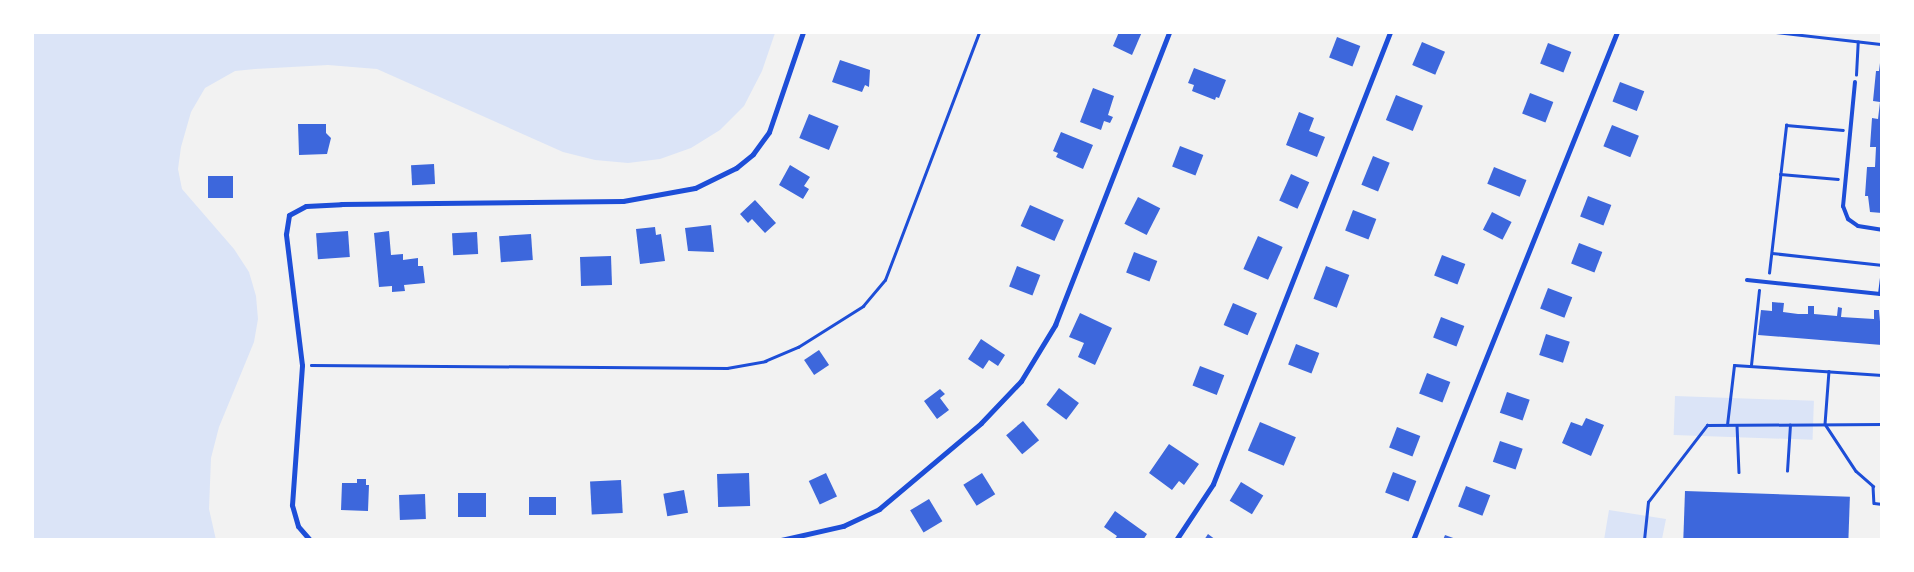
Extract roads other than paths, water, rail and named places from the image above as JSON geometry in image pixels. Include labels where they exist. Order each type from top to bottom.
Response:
[{"type":"street","points":[[310,540],[298,526],[291,490],[302,365],[286,229],[289,215],[306,206],[416,202],[623,201],[695,188],[736,168],[753,154],[769,132],[803,32]]},
{"type":"street","points":[[780,540],[843,526],[879,508],[975,429],[1021,381],[1054,325],[1168,32]]},
{"type":"street","points":[[1176,540],[1213,484],[1390,32]]},
{"type":"street","points":[[1413,540],[1617,32]]},
{"type":"lane","points":[[1855,82],[1844,179],[1843,206],[1848,219],[1858,226],[1882,230]]},
{"type":"lane","points":[[1747,280],[1880,294],[1882,278]]}]
